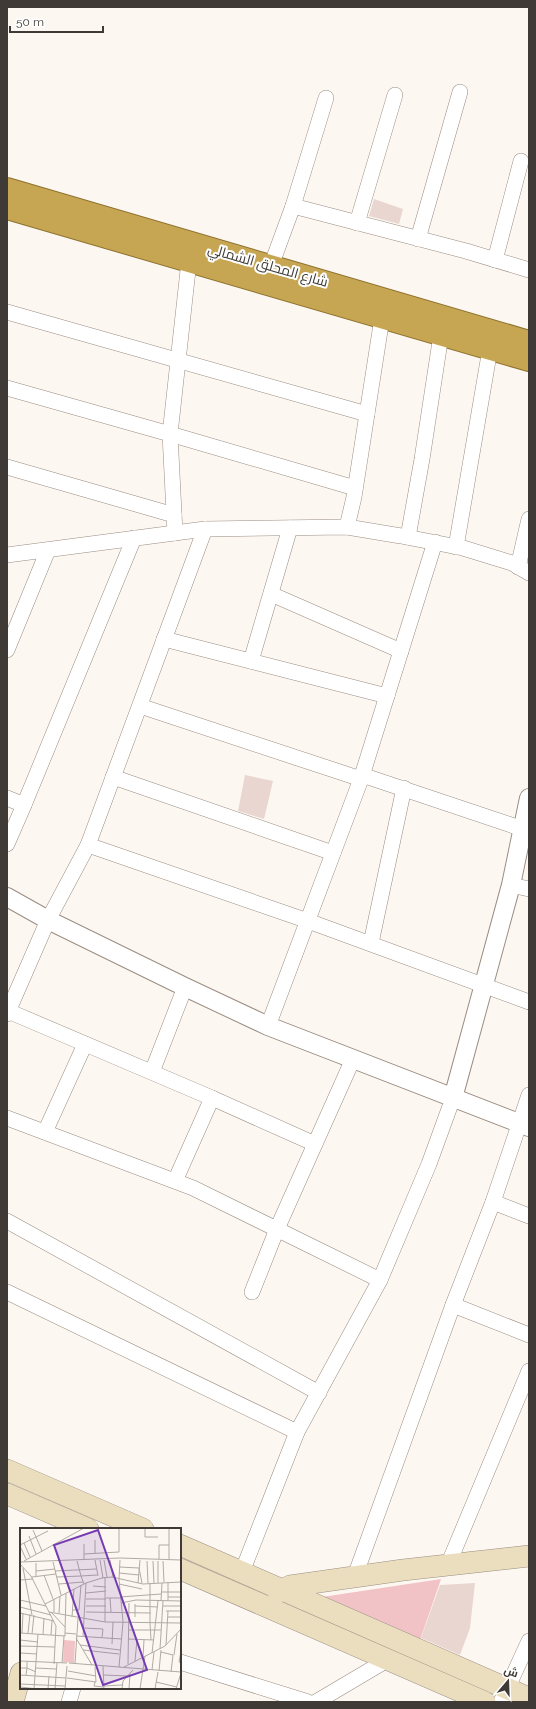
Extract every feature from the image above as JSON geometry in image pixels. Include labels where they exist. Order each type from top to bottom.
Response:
[{"type":"highway","name":"شارع المحلق الشمالي","points":[[7,189],[529,342]]},
{"type":"highway","name":"شارع المحلق الشمالي","points":[[7,208],[529,360]]},
{"type":"main road","points":[[7,1470],[142,1528]]},
{"type":"main road","points":[[7,1494],[68,1525],[83,1528]]},
{"type":"main road","points":[[68,1525],[76,1500]]},
{"type":"main road","points":[[181,1545],[283,1590],[504,1695],[529,1698]]},
{"type":"main road","points":[[258,1603],[290,1586],[355,1576],[529,1556]]},
{"type":"main road","points":[[181,1569],[484,1702]]},
{"type":"main road","points":[[13,1702],[20,1678]]},
{"type":"street","points":[[418,239],[460,92]]},
{"type":"street","points":[[357,223],[395,95]]},
{"type":"street","points":[[271,266],[293,206],[326,98]]},
{"type":"street","points":[[495,260],[522,161]]},
{"type":"street","points":[[293,206],[529,270]]},
{"type":"street","points":[[175,533],[170,434],[189,261]]},
{"type":"street","points":[[7,312],[367,414]]},
{"type":"street","points":[[347,527],[355,488],[382,318]]},
{"type":"street","points":[[408,537],[422,459],[441,335]]},
{"type":"street","points":[[456,547],[490,349]]},
{"type":"street","points":[[7,388],[355,488]]},
{"type":"street","points":[[7,467],[174,515]]},
{"type":"street","points":[[7,555],[205,529],[347,527],[456,547],[512,563],[524,570],[529,519]]},
{"type":"street","points":[[251,661],[290,528]]},
{"type":"street","points":[[205,529],[88,845],[48,920],[8,1013],[152,1072],[315,1144]]},
{"type":"street","points":[[7,844],[134,538]]},
{"type":"street","points":[[268,1026],[362,777],[435,542]]},
{"type":"street","points":[[7,650],[48,550]]},
{"type":"street","points":[[271,594],[401,651]]},
{"type":"street","points":[[164,639],[387,696]]},
{"type":"street","points":[[140,706],[362,777],[404,788],[523,829]]},
{"type":"street","points":[[113,777],[333,853]]},
{"type":"street","points":[[371,944],[404,788]]},
{"type":"street","points":[[7,798],[24,805]]},
{"type":"street","points":[[242,1572],[297,1432],[380,1280],[429,1164],[453,1098],[511,884],[528,806]]},
{"type":"street","points":[[88,845],[308,921],[529,1002]]},
{"type":"street","points":[[511,884],[529,889]]},
{"type":"street","points":[[7,897],[48,920],[268,1026],[524,1125]]},
{"type":"street","points":[[152,1072],[185,987]]},
{"type":"street","points":[[46,1132],[85,1044]]},
{"type":"street","points":[[252,1292],[277,1229],[353,1059]]},
{"type":"street","points":[[355,1576],[453,1305],[524,1125],[529,1095]]},
{"type":"street","points":[[175,1181],[212,1098]]},
{"type":"street","points":[[7,1118],[193,1188],[380,1280]]},
{"type":"street","points":[[493,1202],[529,1216]]},
{"type":"street","points":[[7,1221],[319,1393]]},
{"type":"street","points":[[7,1292],[297,1432]]},
{"type":"street","points":[[453,1305],[529,1335]]},
{"type":"street","points":[[448,1565],[529,1371]]},
{"type":"street","points":[[504,1695],[529,1641]]},
{"type":"street","points":[[316,1702],[335,1696],[387,1660]]},
{"type":"street","points":[[181,1662],[308,1702]]},
{"type":"street","points":[[69,1702],[73,1689]]},
{"type":"shaded area","points":[[441,1579],[419,1643],[309,1599]]},
{"type":"building","points":[[374,199],[403,209],[399,224],[369,216]]},
{"type":"building","points":[[245,775],[273,781],[264,819],[238,811]]},
{"type":"building","points":[[475,1583],[470,1628],[460,1655],[421,1638],[440,1585]]}]
